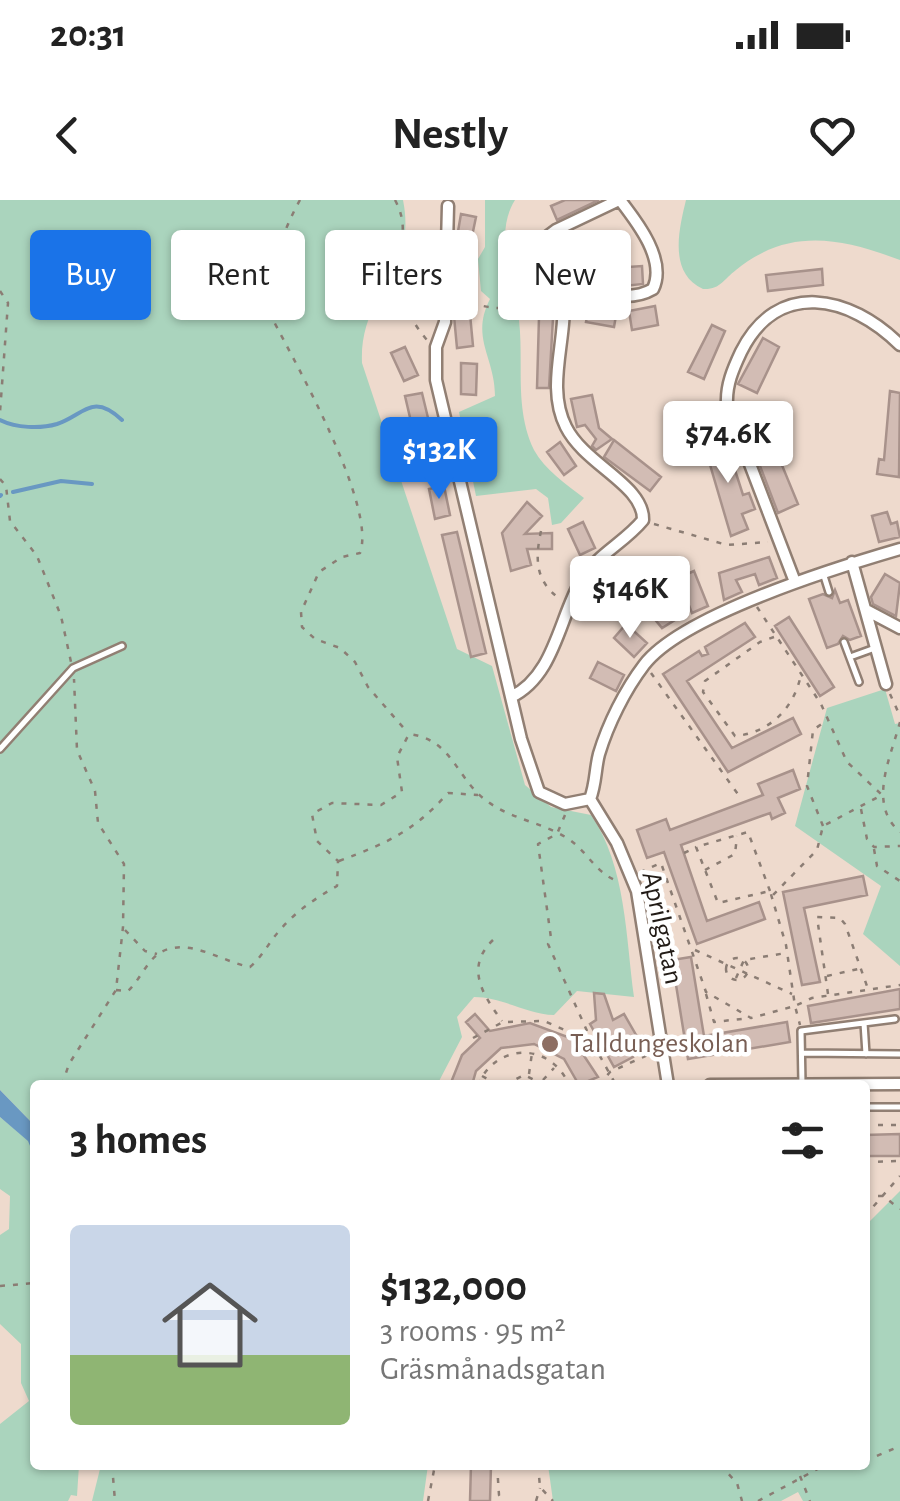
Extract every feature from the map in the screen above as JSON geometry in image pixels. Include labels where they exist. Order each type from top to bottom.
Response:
[{"type":"street","points":[[560,230],[620,200],[649,246],[657,274],[653,289],[631,295]]},
{"type":"street","points":[[448,206],[448,230]]},
{"type":"street","points":[[795,582],[726,404],[733,372],[754,330],[780,309],[826,302],[862,314],[900,345]]},
{"type":"street","points":[[442,320],[436,346],[436,380],[534,786],[548,798],[570,804],[590,799],[603,742],[644,665],[663,645],[688,629],[795,582],[900,548]]},
{"type":"street","points":[[511,697],[531,684],[543,666],[570,604],[592,566],[643,520],[636,494],[585,456],[566,426],[558,394],[559,320]]},
{"type":"street","points":[[852,562],[888,689]]},
{"type":"street","points":[[866,610],[900,628]]},
{"type":"street","name":"Aprilgatan","points":[[590,799],[633,879],[667,1080]]},
{"type":"street","points":[[870,1084],[900,1084]]},
{"type":"lane","points":[[822,573],[829,592]]},
{"type":"lane","points":[[844,642],[859,682]]},
{"type":"lane","points":[[0,750],[72,668],[122,646]]},
{"type":"lane","points":[[850,657],[875,648]]},
{"type":"lane","points":[[802,1080],[801,1031],[895,1019]]},
{"type":"lane","points":[[864,1023],[866,1054]]},
{"type":"lane","points":[[803,1053],[900,1054]]},
{"type":"lane","points":[[870,1107],[900,1107]]},
{"type":"path","points":[[300,200],[268,296],[272,318],[359,500],[364,543],[360,553],[342,557],[319,572],[301,612],[302,627],[315,639],[340,648],[355,662],[368,687],[409,734],[420,736],[454,756],[479,795],[498,810],[576,844],[601,874],[633,879],[667,860]]},
{"type":"path","points":[[395,200],[403,214],[406,239],[398,265],[402,299],[425,339],[436,346]]},
{"type":"path","points":[[0,291],[8,303],[8,314],[0,412]]},
{"type":"path","points":[[0,480],[6,486],[10,521],[36,556],[61,616],[72,668],[77,750],[95,791],[98,823],[124,864],[116,990],[69,1064],[64,1080]]},
{"type":"path","points":[[643,520],[727,545],[778,538]]},
{"type":"path","points":[[542,531],[536,552],[541,580],[548,590],[570,604]]},
{"type":"path","points":[[754,601],[828,720],[847,762],[882,795]]},
{"type":"path","points":[[775,637],[720,668],[705,681],[704,692],[735,736],[746,735],[788,710],[801,674]]},
{"type":"path","points":[[644,665],[740,798]]},
{"type":"path","points":[[888,689],[900,699]]},
{"type":"path","points":[[888,689],[900,719],[882,795],[884,814],[900,832]]},
{"type":"path","points":[[696,847],[718,903],[771,893],[817,850],[823,826],[807,786],[813,730],[828,720]]},
{"type":"path","points":[[123,927],[136,944],[158,954],[189,947],[250,967],[308,902],[337,886],[338,861],[317,841],[312,814],[332,802],[381,805],[402,792],[398,757],[409,734]]},
{"type":"path","points":[[338,861],[378,849],[387,840],[410,831],[448,793],[479,795]]},
{"type":"path","points":[[823,826],[882,795]]},
{"type":"path","points":[[570,804],[557,834],[538,844],[551,938],[548,944],[592,1042],[614,1080]]},
{"type":"path","points":[[861,806],[877,866],[900,880]]},
{"type":"path","points":[[684,853],[748,832],[788,953],[801,1031]]},
{"type":"path","points":[[704,870],[735,854],[738,834]]},
{"type":"path","points":[[874,848],[900,846]]},
{"type":"path","points":[[662,863],[714,1022],[751,1018],[829,995],[900,985]]},
{"type":"path","points":[[829,995],[816,917],[840,918],[868,990]]},
{"type":"path","points":[[493,940],[480,955],[477,974],[484,995],[503,1022]]},
{"type":"path","points":[[692,949],[794,995]]},
{"type":"path","points":[[727,962],[736,957],[744,960],[788,953]]},
{"type":"path","points":[[116,990],[128,991],[158,954]]},
{"type":"path","points":[[735,980],[744,960]]},
{"type":"path","points":[[744,960],[748,972]]},
{"type":"path","points":[[727,962],[726,972],[735,980]]},
{"type":"path","points":[[826,977],[860,968]]},
{"type":"path","points":[[735,980],[748,972]]},
{"type":"path","points":[[706,992],[751,1018]]},
{"type":"path","points":[[473,1038],[503,1022],[544,1022],[592,1042]]},
{"type":"path","points":[[603,1080],[610,1072],[655,1052]]},
{"type":"path","points":[[529,1075],[532,1053]]},
{"type":"path","points":[[480,1080],[505,1056],[532,1053],[556,1066],[565,1080]]},
{"type":"path","points":[[545,1080],[556,1066]]},
{"type":"path","points":[[511,1080],[529,1075],[538,1080]]},
{"type":"path","points":[[482,1076],[489,1080]]},
{"type":"path","points":[[870,1125],[900,1126]]},
{"type":"path","points":[[870,1162],[900,1161]]},
{"type":"path","points":[[870,1210],[900,1176]]},
{"type":"path","points":[[870,1196],[883,1196],[900,1209]]},
{"type":"path","points":[[0,1286],[30,1283]]},
{"type":"path","points":[[870,1459],[900,1446]]},
{"type":"path","points":[[112,1470],[114,1501]]},
{"type":"path","points":[[428,1501],[433,1470]]},
{"type":"path","points":[[497,1470],[498,1495],[504,1501]]},
{"type":"path","points":[[536,1501],[538,1470]]},
{"type":"path","points":[[725,1470],[737,1483],[742,1501]]},
{"type":"path","points":[[758,1501],[814,1470]]},
{"type":"path","points":[[800,1476],[810,1501]]},
{"type":"path","points":[[540,1487],[552,1501]]},
{"type":"green space","points":[[0,200],[403,200],[404,230],[325,230],[325,320],[368,320],[362,363],[457,649],[492,666],[525,785],[551,807],[591,815],[603,835],[623,903],[634,997],[577,991],[554,1015],[474,997],[457,1017],[462,1037],[440,1080],[30,1080],[30,1121],[0,1090]]},
{"type":"green space","points":[[485,200],[515,200],[506,230],[498,230],[498,320],[519,320],[522,402],[534,450],[556,476],[584,498],[561,523],[552,525],[548,498],[536,489],[476,496],[459,412],[495,396],[482,325],[490,299],[481,291],[478,259],[485,247]]},
{"type":"green space","points":[[686,200],[900,200],[900,260],[836,242],[796,242],[756,256],[718,286],[703,289],[692,282],[680,261],[679,237]]},
{"type":"green space","points":[[885,689],[895,724],[900,723],[900,966],[863,934],[881,886],[795,826],[827,708]]},
{"type":"green space","points":[[0,1117],[30,1144],[30,1470],[79,1470],[77,1496],[71,1495],[68,1501],[0,1501],[0,1424],[29,1401],[21,1383],[21,1344],[0,1324],[0,1235],[9,1229],[10,1196],[0,1189]]},
{"type":"green space","points":[[900,1191],[900,1501],[803,1501],[798,1492],[781,1501],[553,1501],[549,1470],[870,1470],[870,1221]]},
{"type":"green space","points":[[100,1470],[427,1470],[423,1501],[92,1501]]},
{"type":"water","points":[[0,1090],[30,1121],[30,1146],[28,1141],[0,1117]]},
{"type":"building","points":[[565,200],[599,200],[557,220],[551,206]]},
{"type":"building","points":[[461,214],[476,217],[473,230],[458,230]]},
{"type":"building","points":[[642,266],[643,284],[631,285],[631,267]]},
{"type":"building","points":[[822,269],[823,285],[768,291],[766,275]]},
{"type":"building","points":[[655,306],[658,325],[632,330],[631,311]]},
{"type":"building","points":[[454,320],[471,320],[473,346],[457,348]]},
{"type":"building","points":[[539,320],[553,320],[549,388],[537,388]]},
{"type":"building","points":[[586,320],[615,320],[614,327]]},
{"type":"building","points":[[712,325],[725,331],[704,379],[688,372]]},
{"type":"building","points":[[763,338],[779,347],[757,393],[738,384]]},
{"type":"building","points":[[405,347],[418,375],[404,381],[391,353]]},
{"type":"building","points":[[461,363],[477,364],[476,395],[461,394]]},
{"type":"building","points":[[890,391],[900,393],[899,477],[877,474],[879,459],[884,460]]},
{"type":"building","points":[[422,393],[429,422],[412,426],[405,396]]},
{"type":"building","points":[[592,395],[599,428],[612,439],[596,450],[592,446],[596,439],[585,425],[577,427],[571,399]]},
{"type":"building","points":[[760,412],[798,504],[778,513],[742,419]]},
{"type":"building","points":[[725,439],[743,495],[749,493],[755,509],[742,514],[748,529],[731,536],[708,458],[702,460],[699,448]]},
{"type":"building","points":[[433,440],[439,469],[424,472],[417,444]]},
{"type":"building","points":[[614,440],[661,477],[650,491],[604,457]]},
{"type":"building","points":[[560,442],[576,466],[564,475],[547,452]]},
{"type":"building","points":[[444,486],[450,515],[435,519],[429,489]]},
{"type":"building","points":[[527,502],[542,516],[525,534],[552,533],[552,549],[527,549],[531,565],[511,571],[502,533]]},
{"type":"building","points":[[887,512],[891,524],[897,522],[900,537],[879,542],[872,516]]},
{"type":"building","points":[[583,522],[595,548],[580,555],[568,529]]},
{"type":"building","points":[[457,532],[486,653],[471,657],[442,535]]},
{"type":"building","points":[[769,557],[777,578],[759,585],[755,574],[736,580],[742,592],[724,600],[719,573]]},
{"type":"building","points":[[694,571],[708,606],[692,613],[678,578]]},
{"type":"building","points":[[885,574],[900,583],[896,616],[873,604],[871,597]]},
{"type":"building","points":[[835,590],[840,603],[848,600],[861,636],[850,640],[843,636],[838,644],[827,648],[809,599],[823,594],[832,598]]},
{"type":"building","points":[[608,591],[620,605],[629,597],[639,609],[622,623],[601,598]]},
{"type":"building","points":[[657,598],[662,606],[668,602],[678,618],[662,628],[644,606]]},
{"type":"building","points":[[789,617],[834,687],[820,696],[775,626]]},
{"type":"building","points":[[745,623],[755,637],[687,681],[732,748],[793,718],[801,734],[728,772],[663,674],[699,651],[702,656],[708,654],[705,647]]},
{"type":"building","points":[[626,624],[647,643],[634,657],[614,638]]},
{"type":"building","points":[[598,662],[624,675],[616,691],[590,678]]},
{"type":"building","points":[[793,770],[800,789],[778,798],[785,813],[772,819],[770,813],[681,845],[707,921],[759,902],[765,919],[697,944],[664,852],[647,858],[637,830],[666,819],[670,830],[763,795],[758,784]]},
{"type":"building","points":[[863,876],[867,895],[804,908],[820,982],[802,985],[783,892]]},
{"type":"building","points":[[691,957],[704,1036],[787,1022],[790,1042],[688,1059],[672,960]]},
{"type":"building","points":[[900,989],[900,1009],[811,1023],[808,1006]]},
{"type":"building","points":[[594,993],[604,994],[613,1020],[624,1014],[639,1040],[628,1047],[633,1057],[614,1067],[590,1024],[596,1020]]},
{"type":"building","points":[[475,1014],[490,1031],[530,1023],[573,1039],[598,1077],[576,1080],[564,1059],[534,1044],[501,1048],[476,1071],[473,1080],[452,1080],[462,1055],[480,1038],[466,1022]]},
{"type":"building","points":[[900,1134],[900,1156],[870,1156],[870,1135]]},
{"type":"building","points":[[471,1470],[491,1470],[490,1501],[470,1501]]},
{"type":"waterway","points":[[0,420],[43,427],[95,407],[122,420]]},
{"type":"waterway","points":[[13,492],[61,481],[92,484]]},
{"type":"place","name":"Talldungeskolan","points":[[550,1044]]}]
